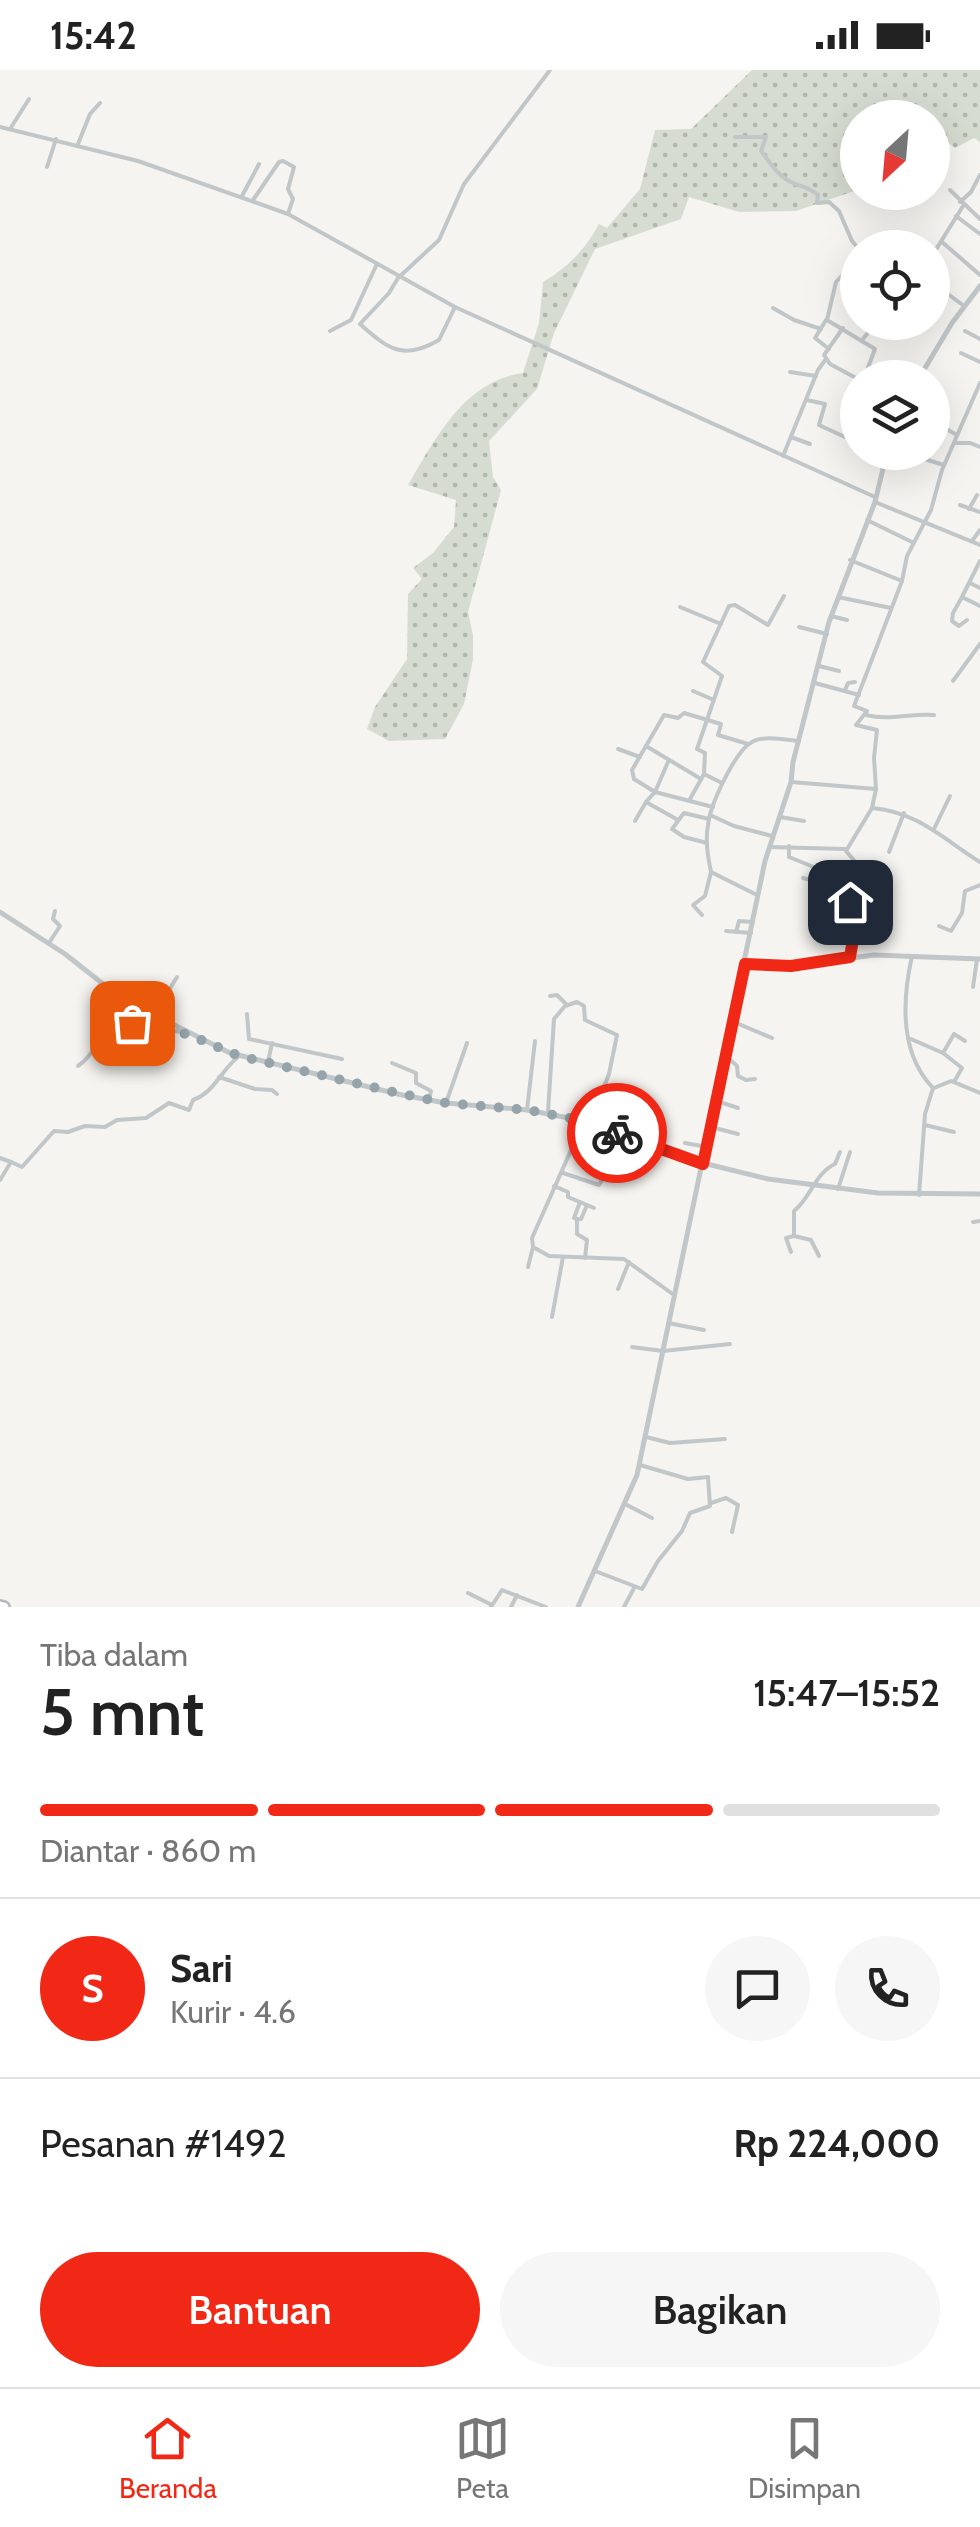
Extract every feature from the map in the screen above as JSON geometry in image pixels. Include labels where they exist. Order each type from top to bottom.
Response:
[{"type":"street","points":[[360,325],[390,293],[398,278],[439,240],[464,184],[550,70]]},
{"type":"street","points":[[10,129],[29,98]]},
{"type":"street","points":[[78,144],[90,114],[100,103]]},
{"type":"street","points":[[0,126],[78,144],[288,214],[454,308],[924,523],[980,544]]},
{"type":"street","points":[[735,137],[766,138],[761,151],[769,164],[790,183],[808,186],[818,196],[817,204],[829,202],[838,209],[849,230]]},
{"type":"street","points":[[47,168],[56,138]]},
{"type":"street","points":[[253,201],[284,160],[294,166],[288,189],[293,199],[288,214]]},
{"type":"street","points":[[242,196],[259,164]]},
{"type":"street","points":[[948,230],[980,175]]},
{"type":"street","points":[[950,190],[980,218]]},
{"type":"street","points":[[955,215],[980,234]]},
{"type":"street","points":[[950,249],[980,275]]},
{"type":"street","points":[[346,324],[376,266]]},
{"type":"street","points":[[829,349],[815,339],[827,320],[840,277]]},
{"type":"street","points":[[930,360],[980,286]]},
{"type":"street","points":[[950,295],[965,306]]},
{"type":"street","points":[[330,331],[346,324],[360,325],[392,348],[409,353],[440,340],[454,308]]},
{"type":"street","points":[[773,308],[821,329]]},
{"type":"street","points":[[827,320],[840,326]]},
{"type":"street","points":[[965,330],[980,340]]},
{"type":"street","points":[[840,332],[824,355],[840,367]]},
{"type":"street","points":[[863,340],[875,349],[870,360]]},
{"type":"street","points":[[961,353],[980,362]]},
{"type":"street","points":[[783,456],[826,360]]},
{"type":"street","points":[[790,372],[816,376]]},
{"type":"street","points":[[950,451],[980,382]]},
{"type":"street","points":[[807,400],[826,404],[819,425],[840,435]]},
{"type":"street","points":[[950,431],[957,435]]},
{"type":"street","points":[[790,437],[810,444]]},
{"type":"street","points":[[954,442],[970,442],[980,447]]},
{"type":"street","points":[[578,1607],[627,1505],[640,1465],[734,1022],[757,895],[791,782],[831,616],[883,470]]},
{"type":"street","points":[[866,715],[866,710],[854,706],[942,470]]},
{"type":"street","points":[[969,509],[977,495]]},
{"type":"street","points":[[960,505],[980,512]]},
{"type":"street","points":[[866,520],[913,543]]},
{"type":"street","points":[[972,541],[980,530]]},
{"type":"street","points":[[850,560],[902,582]]},
{"type":"street","points":[[967,620],[959,626],[952,621],[953,612],[980,561]]},
{"type":"street","points":[[970,583],[980,588]]},
{"type":"street","points":[[690,799],[702,777],[704,753],[697,749],[722,674],[703,662],[732,604],[768,625],[784,596]]},
{"type":"street","points":[[838,597],[890,608]]},
{"type":"street","points":[[962,597],[980,606]]},
{"type":"street","points":[[680,606],[721,624]]},
{"type":"street","points":[[831,616],[847,620]]},
{"type":"street","points":[[798,627],[826,634]]},
{"type":"street","points":[[954,681],[980,644]]},
{"type":"street","points":[[818,666],[839,671]]},
{"type":"street","points":[[845,692],[847,684],[855,682]]},
{"type":"street","points":[[815,683],[859,695]]},
{"type":"street","points":[[692,691],[714,700]]},
{"type":"street","points":[[713,807],[655,792],[632,777],[646,746],[664,716],[676,718],[684,713],[721,724],[718,735],[748,744]]},
{"type":"street","points":[[849,900],[858,862],[847,854],[846,848],[872,808],[876,789],[877,730],[859,728],[856,723],[866,715],[898,719],[912,714],[934,715]]},
{"type":"street","points":[[702,915],[692,905],[705,896],[711,872],[706,843],[710,817],[723,784],[748,744],[760,739],[799,741]]},
{"type":"street","points":[[646,746],[668,762],[723,784]]},
{"type":"street","points":[[618,749],[640,757]]},
{"type":"street","points":[[635,820],[655,792],[668,762]]},
{"type":"street","points":[[791,782],[876,789]]},
{"type":"street","points":[[934,829],[950,796]]},
{"type":"street","points":[[646,802],[678,820]]},
{"type":"street","points":[[872,808],[904,813],[980,862]]},
{"type":"street","points":[[706,843],[672,828],[686,812],[773,837]]},
{"type":"street","points":[[889,852],[904,813]]},
{"type":"street","points":[[780,816],[804,820]]},
{"type":"street","points":[[789,846],[789,857],[826,872],[854,877]]},
{"type":"street","points":[[770,847],[846,848]]},
{"type":"street","points":[[711,872],[757,895]]},
{"type":"street","points":[[803,878],[824,884],[826,897],[849,900],[858,910],[850,957]]},
{"type":"street","points":[[939,926],[951,930],[962,914],[965,891],[980,885]]},
{"type":"street","points":[[49,943],[60,926],[53,919],[55,911]]},
{"type":"street","points":[[0,912],[49,943],[117,995],[187,1034],[239,1056],[429,1100],[528,1110],[587,1122],[703,1164],[812,1186],[919,1196],[980,1194]]},
{"type":"street","points":[[736,932],[740,921],[753,922]]},
{"type":"street","points":[[818,933],[854,930]]},
{"type":"street","points":[[726,931],[751,933]]},
{"type":"street","points":[[912,956],[905,1024],[918,1074],[933,1088]]},
{"type":"street","points":[[745,964],[791,966],[850,957],[978,959],[972,987]]},
{"type":"street","points":[[153,1016],[177,977]]},
{"type":"street","points":[[550,996],[557,995],[567,1005]]},
{"type":"street","points":[[528,1267],[534,1247],[532,1238],[554,1186],[610,1074],[617,1035],[584,1019],[584,1006],[578,1002],[557,1014],[552,1029],[548,1114]]},
{"type":"street","points":[[247,1014],[248,1038],[342,1059]]},
{"type":"street","points":[[78,1066],[116,1021],[187,1034]]},
{"type":"street","points":[[734,1022],[772,1038]]},
{"type":"street","points":[[942,1053],[954,1034],[965,1041]]},
{"type":"street","points":[[909,1038],[942,1053],[962,1068],[954,1082]]},
{"type":"street","points":[[528,1110],[536,1041]]},
{"type":"street","points":[[268,1062],[272,1043]]},
{"type":"street","points":[[446,1103],[466,1043]]},
{"type":"street","points":[[0,1158],[22,1166],[54,1131],[106,1127],[117,1120],[146,1118],[169,1103],[189,1110],[193,1100],[209,1092],[239,1056]]},
{"type":"street","points":[[726,1056],[737,1067],[738,1076],[755,1079]]},
{"type":"street","points":[[392,1064],[416,1073],[416,1083],[431,1091],[429,1100]]},
{"type":"street","points":[[219,1077],[277,1094]]},
{"type":"street","points":[[933,1088],[954,1082],[980,1094]]},
{"type":"street","points":[[919,1196],[926,1110],[933,1088]]},
{"type":"street","points":[[717,1100],[738,1108]]},
{"type":"street","points":[[925,1125],[954,1132]]},
{"type":"street","points":[[711,1127],[738,1134]]},
{"type":"street","points":[[563,1173],[600,1185],[626,1136]]},
{"type":"street","points":[[606,1146],[610,1140],[621,1144]]},
{"type":"street","points":[[685,1143],[706,1148]]},
{"type":"street","points":[[794,1236],[794,1210],[806,1203],[812,1186],[828,1166],[836,1164],[840,1152]]},
{"type":"street","points":[[838,1189],[850,1152]]},
{"type":"street","points":[[0,1180],[10,1162]]},
{"type":"street","points":[[554,1186],[594,1208]]},
{"type":"street","points":[[580,1202],[574,1218],[576,1233],[587,1240],[585,1258]]},
{"type":"street","points":[[577,1219],[581,1220],[587,1205]]},
{"type":"street","points":[[791,1252],[786,1238],[794,1236],[809,1239],[819,1256]]},
{"type":"street","points":[[534,1247],[562,1258],[630,1261],[649,1280],[674,1295]]},
{"type":"street","points":[[552,1317],[562,1258]]},
{"type":"street","points":[[618,1290],[630,1261]]},
{"type":"street","points":[[668,1323],[704,1330]]},
{"type":"street","points":[[632,1347],[663,1351],[730,1344]]},
{"type":"street","points":[[646,1437],[670,1442],[725,1440]]},
{"type":"street","points":[[594,1570],[640,1590],[690,1512],[708,1508],[711,1503],[708,1476],[677,1477],[640,1465]]},
{"type":"street","points":[[711,1503],[726,1498],[738,1505],[732,1532]]},
{"type":"street","points":[[627,1505],[652,1518]]},
{"type":"street","points":[[624,1607],[634,1588]]},
{"type":"street","points":[[468,1593],[492,1606],[502,1590],[546,1607]]},
{"type":"street","points":[[511,1607],[517,1595]]},
{"type":"shaded area","points":[[752,70],[980,70],[980,142],[974,138],[955,148],[950,144],[950,100],[840,100],[840,196],[796,211],[739,212],[689,197],[681,219],[595,249],[554,333],[537,389],[489,441],[493,477],[501,490],[468,612],[473,659],[464,704],[445,739],[389,741],[367,729],[375,707],[407,659],[408,594],[422,579],[413,568],[433,553],[454,527],[456,500],[408,485],[441,431],[468,400],[502,378],[523,373],[539,323],[543,282],[575,257],[599,224],[607,228],[640,189],[655,130],[691,129]]},
{"type":"way so far","points":[[132,1023],[187,1034],[239,1056],[402,1094],[446,1103],[528,1110],[590,1122],[617,1133]]},
{"type":"route","points":[[617,1133],[703,1164],[745,964],[791,966],[850,957],[858,910],[850,902]]}]
